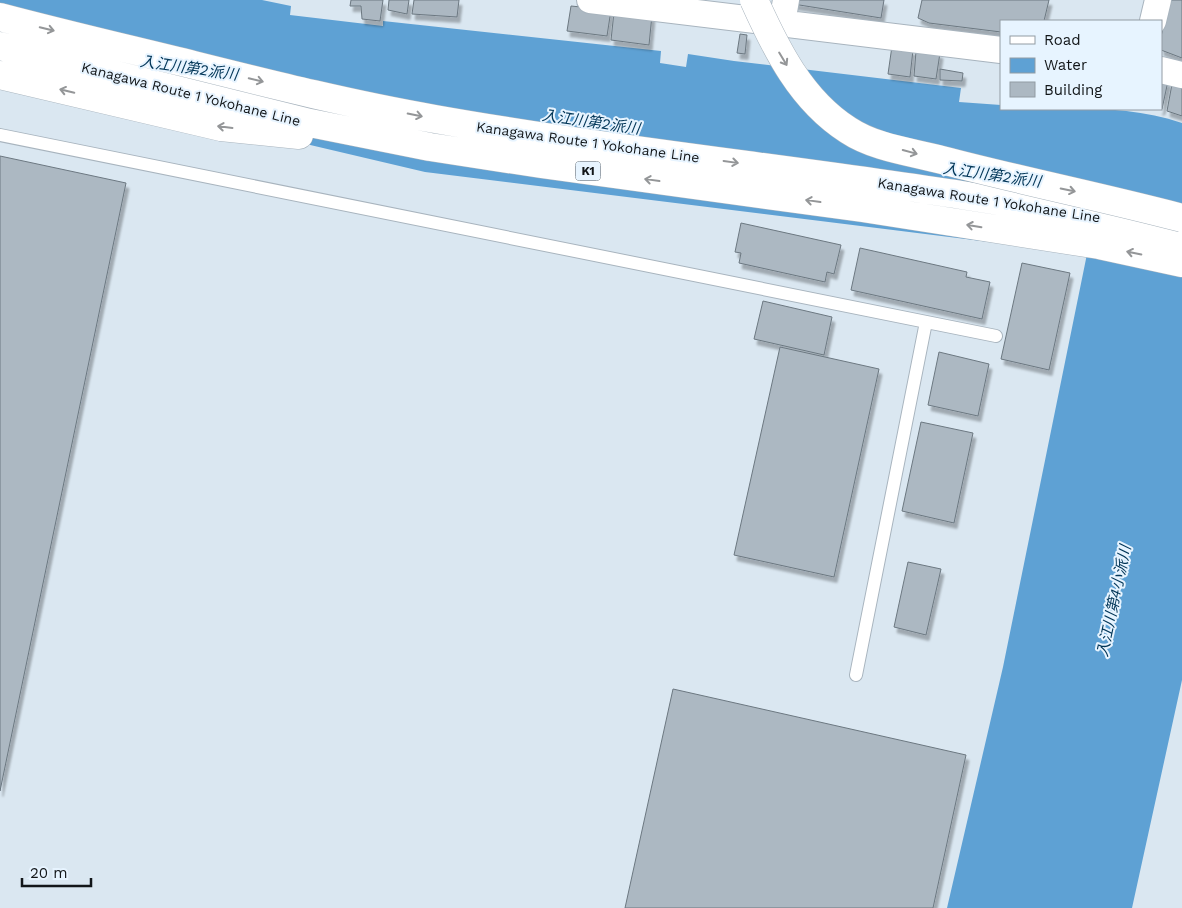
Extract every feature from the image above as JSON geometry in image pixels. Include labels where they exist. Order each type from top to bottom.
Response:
[{"type":"highway","points":[[754,0],[772,41],[792,74],[809,96],[849,130],[878,144],[980,170],[1108,198],[1182,218]]},
{"type":"highway","name":"Kanagawa Route 1 Yokohane Line","points":[[0,17],[317,95],[434,119],[565,140],[866,180],[1106,219],[1182,236]]},
{"type":"highway","name":"Kanagawa Route 1 Yokohane Line","points":[[0,46],[310,123],[430,147],[550,166],[862,208],[1099,245],[1182,263]]},
{"type":"highway","points":[[0,75],[221,127],[430,147]]},
{"type":"street","points":[[590,0],[784,12],[1000,50]]},
{"type":"street","points":[[1153,20],[1158,0]]},
{"type":"street","points":[[1162,70],[1182,75]]},
{"type":"lane","points":[[0,135],[996,336]]},
{"type":"lane","points":[[856,675],[926,322]]},
{"type":"water","points":[[0,0],[262,0],[291,6],[290,15],[383,26],[383,21],[661,51],[660,63],[686,67],[688,54],[961,88],[959,102],[1000,105],[1000,110],[1115,110],[1138,112],[1182,123],[1182,680],[1132,908],[947,908],[1003,667],[1087,254],[425,172],[251,131],[0,85]]},
{"type":"building","points":[[351,0],[383,0],[380,21],[362,19],[361,6],[350,6]]},
{"type":"building","points":[[389,0],[409,0],[407,14],[388,10]]},
{"type":"building","points":[[414,0],[459,0],[457,17],[412,14]]},
{"type":"building","points":[[794,0],[884,0],[881,18],[793,4]]},
{"type":"building","points":[[922,0],[1049,0],[1044,20],[1000,20],[1000,32],[929,23],[918,18]]},
{"type":"building","points":[[1171,0],[1182,0],[1182,58],[1162,50],[1162,32]]},
{"type":"building","points":[[571,6],[611,10],[607,36],[567,31]]},
{"type":"building","points":[[614,12],[652,15],[649,45],[611,40]]},
{"type":"building","points":[[740,34],[747,35],[745,54],[737,53]]},
{"type":"building","points":[[892,46],[913,50],[910,77],[888,74]]},
{"type":"building","points":[[916,51],[940,53],[936,79],[914,76]]},
{"type":"building","points":[[940,69],[963,73],[962,81],[940,80]]},
{"type":"building","points":[[1162,80],[1168,81],[1162,109]]},
{"type":"building","points":[[1172,84],[1182,87],[1182,116],[1167,111]]},
{"type":"building","points":[[0,156],[126,183],[0,791]]},
{"type":"building","points":[[741,223],[841,245],[834,274],[827,272],[825,282],[739,263],[741,253],[735,252]]},
{"type":"building","points":[[860,248],[967,272],[966,277],[990,282],[982,319],[851,290]]},
{"type":"building","points":[[1022,263],[1070,273],[1049,370],[1001,359]]},
{"type":"building","points":[[763,301],[832,317],[824,355],[754,339]]},
{"type":"building","points":[[780,347],[879,369],[834,577],[734,555]]},
{"type":"building","points":[[939,352],[989,364],[978,416],[928,405]]},
{"type":"building","points":[[921,422],[973,433],[954,523],[902,511]]},
{"type":"building","points":[[908,562],[941,569],[926,635],[894,627]]},
{"type":"building","points":[[673,689],[966,755],[933,908],[625,908]]},
{"type":"water label","name":"入江川第2派川","points":[[189,68]]},
{"type":"water label","name":"入江川第2派川","points":[[591,122]]},
{"type":"water label","name":"入江川第2派川","points":[[992,175]]},
{"type":"water label","name":"入江川第4小派川","points":[[1114,601]]}]
